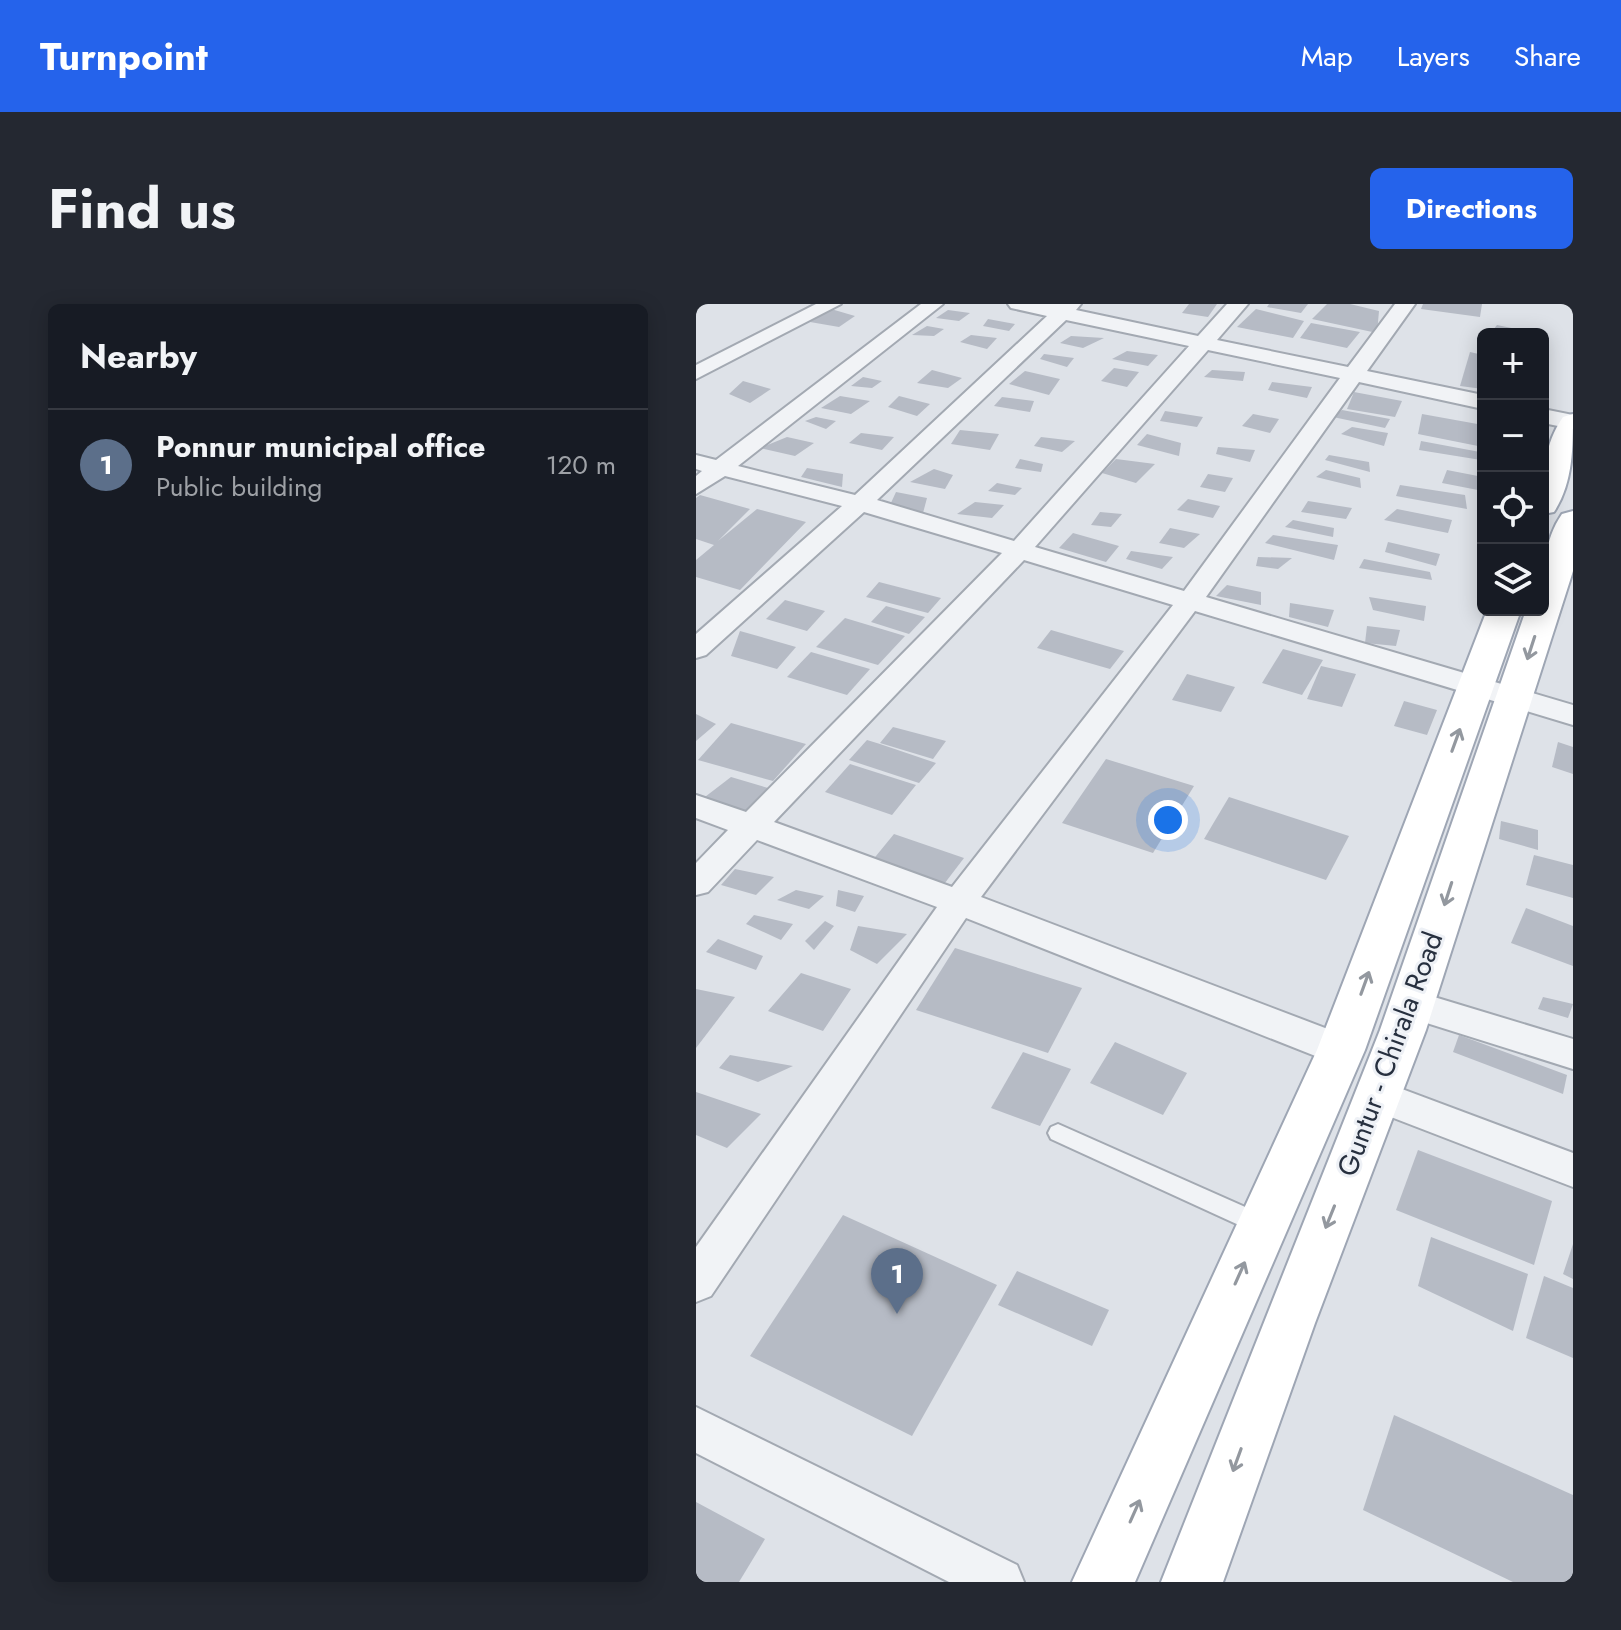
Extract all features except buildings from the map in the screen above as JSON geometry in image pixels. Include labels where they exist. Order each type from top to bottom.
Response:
[{"type":"main road","points":[[1549,489],[1573,423]]},
{"type":"main road","name":"Guntur - Chirala Road","points":[[1103,1582],[1573,521]]},
{"type":"main road","name":"Guntur - Chirala Road","points":[[1192,1582],[1411,1004],[1496,690],[1503,616]]},
{"type":"street","points":[[696,373],[831,304]]},
{"type":"street","points":[[696,487],[709,465],[933,304]]},
{"type":"street","points":[[1018,304],[1066,309],[1202,343],[1477,401]]},
{"type":"street","points":[[696,883],[1017,552],[1238,304]]},
{"type":"street","points":[[696,1282],[959,902],[1191,599],[1405,304]]},
{"type":"street","points":[[696,649],[860,503],[1066,309]]},
{"type":"street","points":[[1549,417],[1573,423]]},
{"type":"street","points":[[709,465],[860,503],[1573,715]]},
{"type":"street","points":[[696,806],[959,902],[1341,1050]]},
{"type":"street","points":[[1411,1004],[1573,1054]]},
{"type":"street","points":[[1378,1096],[1573,1170]]},
{"type":"street","points":[[696,1429],[1000,1582]]},
{"type":"lane","points":[[1058,1133],[1262,1225]]},
{"type":"place","name":"Ponnur municipal office","points":[[897,1314]]}]
